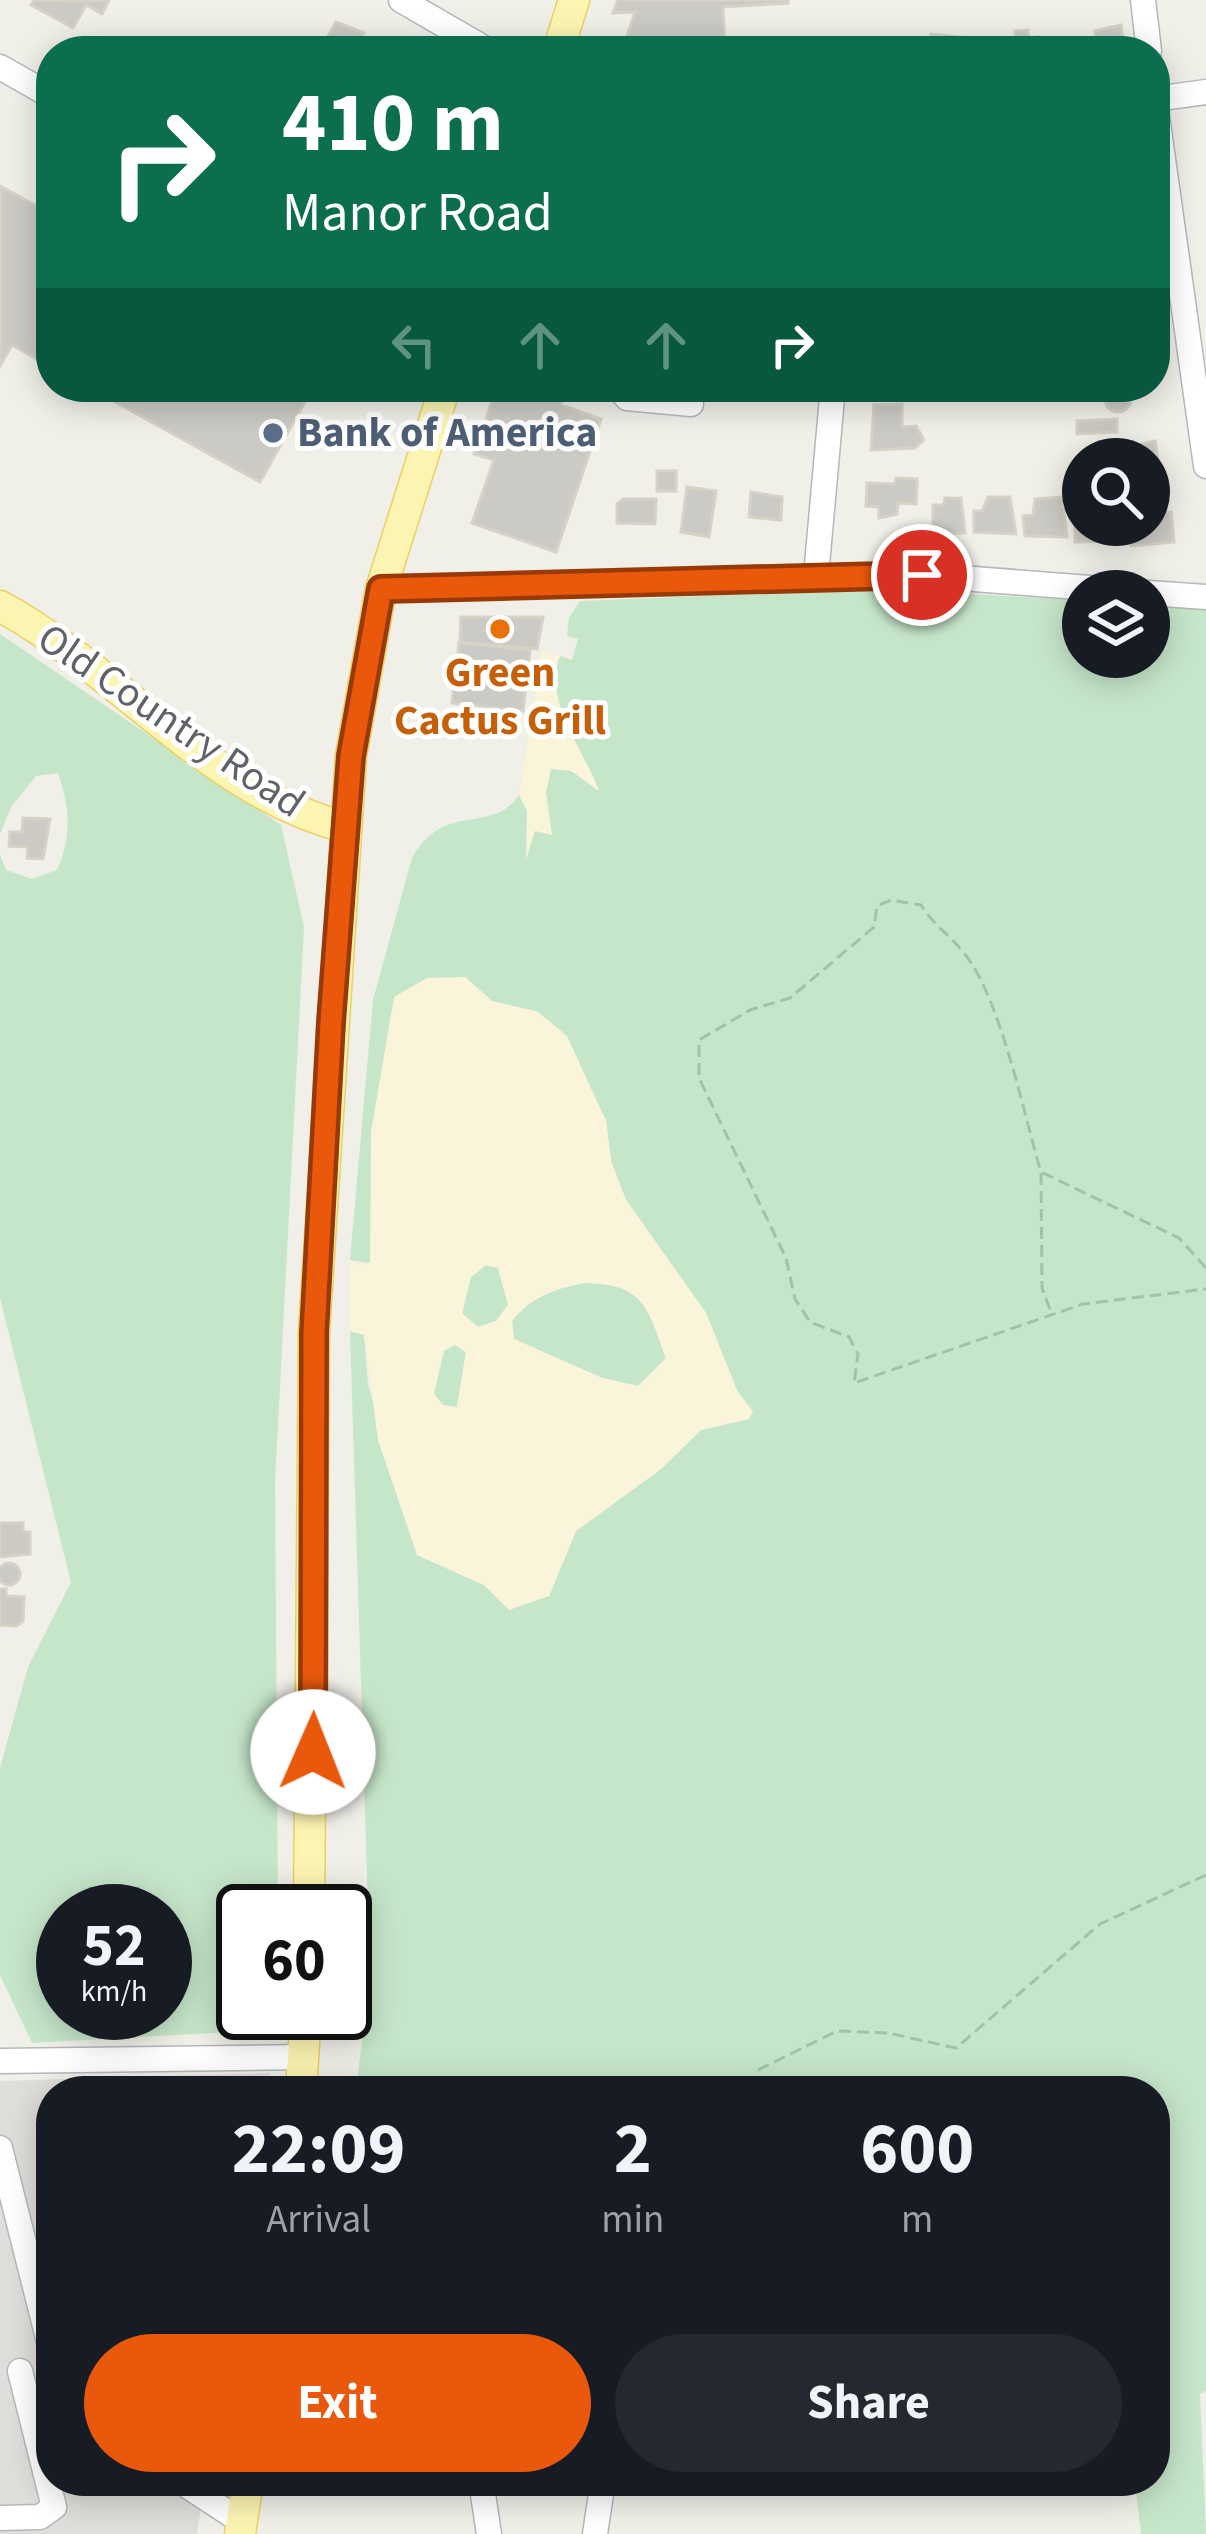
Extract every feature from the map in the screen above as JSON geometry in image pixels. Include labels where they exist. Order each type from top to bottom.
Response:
[{"type":"main road","points":[[563,36],[574,0]]},
{"type":"main road","points":[[309,1884],[314,1333],[345,827],[354,736],[381,589],[441,402]]},
{"type":"main road","name":"Old Country Road","points":[[0,607],[238,776],[302,816],[345,827]]},
{"type":"main road","points":[[303,2076],[305,2040]]},
{"type":"main road","points":[[241,2528],[246,2496]]},
{"type":"street","points":[[401,0],[463,36]]},
{"type":"street","points":[[1143,0],[1147,36]]},
{"type":"street","points":[[0,67],[36,87]]},
{"type":"street","points":[[1170,98],[1206,92]]},
{"type":"street","points":[[1170,208],[1206,466]]},
{"type":"street","points":[[670,402],[691,404]]},
{"type":"street","points":[[816,576],[832,402]]},
{"type":"street","points":[[381,589],[816,576],[1062,584]]},
{"type":"street","points":[[1170,594],[1206,597]]},
{"type":"street","points":[[0,2061],[305,2056]]},
{"type":"street","points":[[0,2148],[36,2291]]},
{"type":"street","points":[[10,2373],[36,2452]]},
{"type":"street","points":[[0,2518],[40,2518],[54,2507],[50,2496]]},
{"type":"street","points":[[199,2496],[241,2528]]},
{"type":"street","points":[[483,2496],[489,2534]]},
{"type":"street","points":[[595,2534],[601,2496]]},
{"type":"path","points":[[1052,1315],[1042,1288],[1041,1172],[996,1019],[964,953],[935,929],[921,905],[891,900],[877,906],[874,927],[790,998],[750,1010],[699,1040],[699,1078],[786,1258],[795,1299],[810,1322],[849,1337],[858,1354],[854,1383],[1052,1315],[1083,1304],[1206,1289]]},
{"type":"path","points":[[1041,1172],[1179,1238],[1206,1268]]},
{"type":"path","points":[[758,2070],[838,2031],[887,2032],[956,2048],[1100,1924],[1206,1875]]},
{"type":"shaded area","points":[[270,2073],[270,2076],[169,2076]]},
{"type":"shaded area","points":[[36,2080],[36,2496],[203,2496],[197,2534],[0,2534],[0,2081]]},
{"type":"green space","points":[[874,589],[1062,599],[1062,678],[1170,678],[1170,607],[1206,610],[1206,2391],[1200,2394],[1206,2534],[1141,2534],[1137,2496],[1170,2496],[1170,2076],[358,2076],[362,2040],[372,2040],[372,1884],[367,1884],[350,1331],[364,1334],[368,1384],[417,1555],[484,1585],[501,1599],[549,1596],[576,1531],[661,1469],[701,1430],[748,1419],[706,1313],[626,1200],[611,1161],[606,1120],[538,1012],[492,1001],[465,977],[372,1230],[370,1263],[350,1260],[373,1000],[412,858],[439,829],[496,814],[519,795],[541,650],[572,660],[578,639],[567,636],[569,618],[580,601]]},
{"type":"green space","points":[[0,634],[281,825],[304,927],[275,1482],[278,1884],[216,1884],[216,2033],[192,2034],[192,1884],[36,1884],[36,2040],[86,2040],[32,2043],[0,1975],[0,1768],[28,1667],[71,1582],[0,1298],[0,855],[6,870],[32,879],[57,870],[68,822],[58,773],[36,776],[11,807],[0,834]]},
{"type":"green space","points":[[486,1265],[498,1268],[508,1305],[496,1321],[478,1327],[462,1314],[471,1277]]},
{"type":"green space","points":[[584,1283],[631,1293],[648,1312],[666,1358],[638,1386],[602,1378],[514,1339],[512,1321],[526,1306],[553,1291]]},
{"type":"green space","points":[[455,1345],[466,1352],[457,1407],[443,1405],[434,1394],[444,1351]]},
{"type":"sand","points":[[541,650],[560,656],[556,673],[561,708],[599,791],[571,771],[551,769],[546,793],[552,835],[535,831],[526,860],[527,811],[519,795]]},
{"type":"sand","points":[[465,977],[492,1001],[538,1012],[567,1036],[606,1121],[611,1161],[626,1200],[706,1313],[737,1390],[753,1412],[749,1419],[701,1430],[661,1469],[576,1531],[549,1596],[509,1610],[484,1585],[417,1555],[378,1440],[364,1335],[350,1331],[350,1260],[361,1266],[370,1262],[371,1132],[394,997],[427,978]],"holes":[[[486,1265],[498,1268],[508,1305],[496,1321],[478,1327],[462,1313],[471,1277]],[[604,1284],[641,1301],[666,1358],[639,1386],[602,1378],[514,1339],[512,1321],[526,1306],[574,1285]],[[455,1345],[466,1352],[457,1407],[443,1405],[434,1394],[443,1351]]]},
{"type":"building","points":[[34,0],[109,0],[102,14],[86,5],[73,28],[31,5]]},
{"type":"building","points":[[618,0],[788,0],[723,7],[724,36],[627,36],[635,12],[613,13]]},
{"type":"building","points":[[336,22],[364,33],[362,36],[328,36]]},
{"type":"building","points":[[1121,25],[1122,36],[1096,36],[1095,31]]},
{"type":"building","points":[[0,186],[36,206],[36,359],[12,345],[0,366]]},
{"type":"building","points":[[115,402],[305,402],[260,482]]},
{"type":"building","points":[[492,402],[562,402],[601,419],[556,552],[472,523],[494,460],[474,454]]},
{"type":"building","points":[[1106,402],[1130,402],[1118,412]]},
{"type":"building","points":[[902,404],[902,427],[916,426],[924,440],[915,448],[871,450],[874,405]]},
{"type":"building","points":[[1117,419],[1117,432],[1077,434],[1077,421]]},
{"type":"building","points":[[657,471],[676,471],[676,491],[657,491]]},
{"type":"building","points":[[896,478],[917,479],[916,504],[898,503],[897,514],[879,518],[879,507],[866,506],[867,483],[895,484]]},
{"type":"building","points":[[687,487],[716,491],[709,537],[681,532]]},
{"type":"building","points":[[751,492],[782,497],[781,520],[749,517]]},
{"type":"building","points":[[988,497],[1010,497],[1016,534],[974,532],[974,511],[982,511]]},
{"type":"building","points":[[1062,497],[1062,537],[1025,536],[1023,516],[1033,515],[1035,499]]},
{"type":"building","points":[[945,498],[961,498],[965,533],[933,534],[933,505],[944,505]]},
{"type":"building","points":[[623,499],[656,499],[655,524],[617,523],[617,504]]},
{"type":"building","name":"Green Cactus Grill","points":[[461,617],[543,617],[537,649],[460,642]]},
{"type":"building","points":[[459,643],[530,650],[523,711],[452,703]]},
{"type":"building","points":[[23,818],[50,819],[43,859],[27,858],[28,847],[9,846],[10,832],[22,832]]},
{"type":"building","points":[[0,1523],[23,1523],[23,1532],[30,1532],[30,1554],[0,1557]]},
{"type":"building","points":[[1,1566],[17,1566],[17,1582],[1,1582]]},
{"type":"building","points":[[0,1589],[6,1589],[6,1596],[24,1597],[23,1621],[16,1626],[0,1625]]},
{"type":"place","name":"Bank of America","points":[[273,433]]},
{"type":"place","name":"Green Cactus Grill","points":[[500,629]]},
{"type":"route","points":[[313,1752],[314,1333],[331,1022],[351,756],[381,589],[418,584],[621,586],[922,575]]}]
